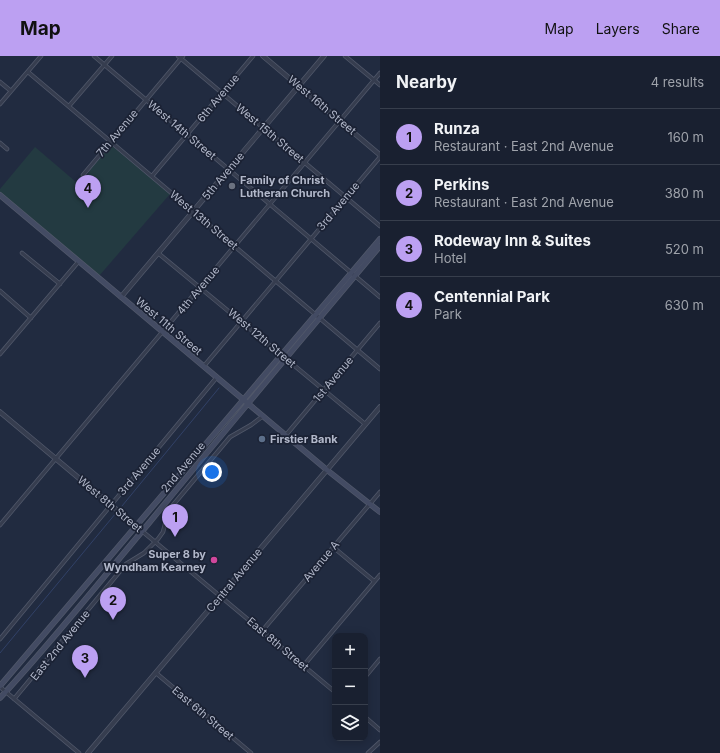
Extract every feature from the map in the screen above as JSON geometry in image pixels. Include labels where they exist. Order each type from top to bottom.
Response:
[{"type":"main road","name":"West 11th Street","points":[[0,196],[327,470],[380,512]]},
{"type":"main road","name":"2nd Avenue","points":[[353,275],[380,239]]},
{"type":"main road","name":"2nd Avenue","points":[[0,686],[136,526],[246,401],[353,275],[380,246]]},
{"type":"main road","name":"2nd Avenue","points":[[0,698],[36,659],[246,401]]},
{"type":"street","points":[[0,104],[41,56]]},
{"type":"street","name":"West 14th Street","points":[[94,56],[380,297]]},
{"type":"street","points":[[69,106],[112,56]]},
{"type":"street","name":"6th Avenue","points":[[152,176],[253,56]]},
{"type":"street","name":"West 16th Street","points":[[263,56],[380,156]]},
{"type":"street","name":"5th Avenue","points":[[121,297],[324,56]]},
{"type":"street","points":[[345,56],[380,85]]},
{"type":"street","name":"West 15th Street","points":[[180,57],[380,226]]},
{"type":"street","name":"7th Avenue","points":[[83,174],[180,57]]},
{"type":"street","name":"West 13th Street","points":[[28,72],[380,369]]},
{"type":"street","name":"4th Avenue","points":[[0,525],[380,73]]},
{"type":"street","points":[[0,82],[11,91]]},
{"type":"street","points":[[0,143],[7,149]]},
{"type":"street","name":"3rd Avenue","points":[[204,366],[380,156]]},
{"type":"street","points":[[22,253],[60,284]]},
{"type":"street","name":"West 12th Street","points":[[158,253],[365,424]]},
{"type":"street","points":[[0,353],[79,261]]},
{"type":"street","points":[[0,291],[31,318]]},
{"type":"street","name":"1st Avenue","points":[[286,435],[380,323]]},
{"type":"street","name":"3rd Avenue","points":[[0,640],[217,377]]},
{"type":"street","name":"Central Avenue","points":[[88,753],[380,407]]},
{"type":"street","name":"West 8th Street","points":[[0,412],[220,596]]},
{"type":"street","name":"East 2nd Avenue","points":[[14,699],[126,564],[144,553],[156,542],[163,532],[167,516],[173,505],[230,437],[263,416]]},
{"type":"street","name":"Avenue A","points":[[262,631],[380,492]]},
{"type":"street","points":[[333,547],[374,581]]},
{"type":"street","points":[[304,665],[380,575]]},
{"type":"street","name":"East 8th Street","points":[[220,596],[332,689]]},
{"type":"street","points":[[368,673],[380,659]]},
{"type":"street","name":"East 6th Street","points":[[156,673],[251,753]]},
{"type":"street","points":[[0,686],[79,753]]},
{"type":"street","points":[[368,720],[380,730]]},
{"type":"street","points":[[368,753],[380,742]]},
{"type":"shaded area","points":[[111,145],[170,194],[99,276],[0,192],[0,189],[35,147],[76,182],[80,177],[82,179],[87,178],[89,171]]},
{"type":"waterway","points":[[122,506],[219,388]]},
{"type":"waterway","points":[[0,653],[116,513]]},
{"type":"place","name":"Family of Christ Lutheran Church","points":[[232,186]]},
{"type":"place","name":"Centennial Park","points":[[88,208]]},
{"type":"place","name":"Firstier Bank","points":[[262,439]]},
{"type":"place","name":"Runza","points":[[175,537]]},
{"type":"place","name":"Super 8 by Wyndham Kearney","points":[[214,560]]},
{"type":"place","name":"Perkins","points":[[113,620]]},
{"type":"place","name":"Rodeway Inn & Suites","points":[[85,678]]}]
